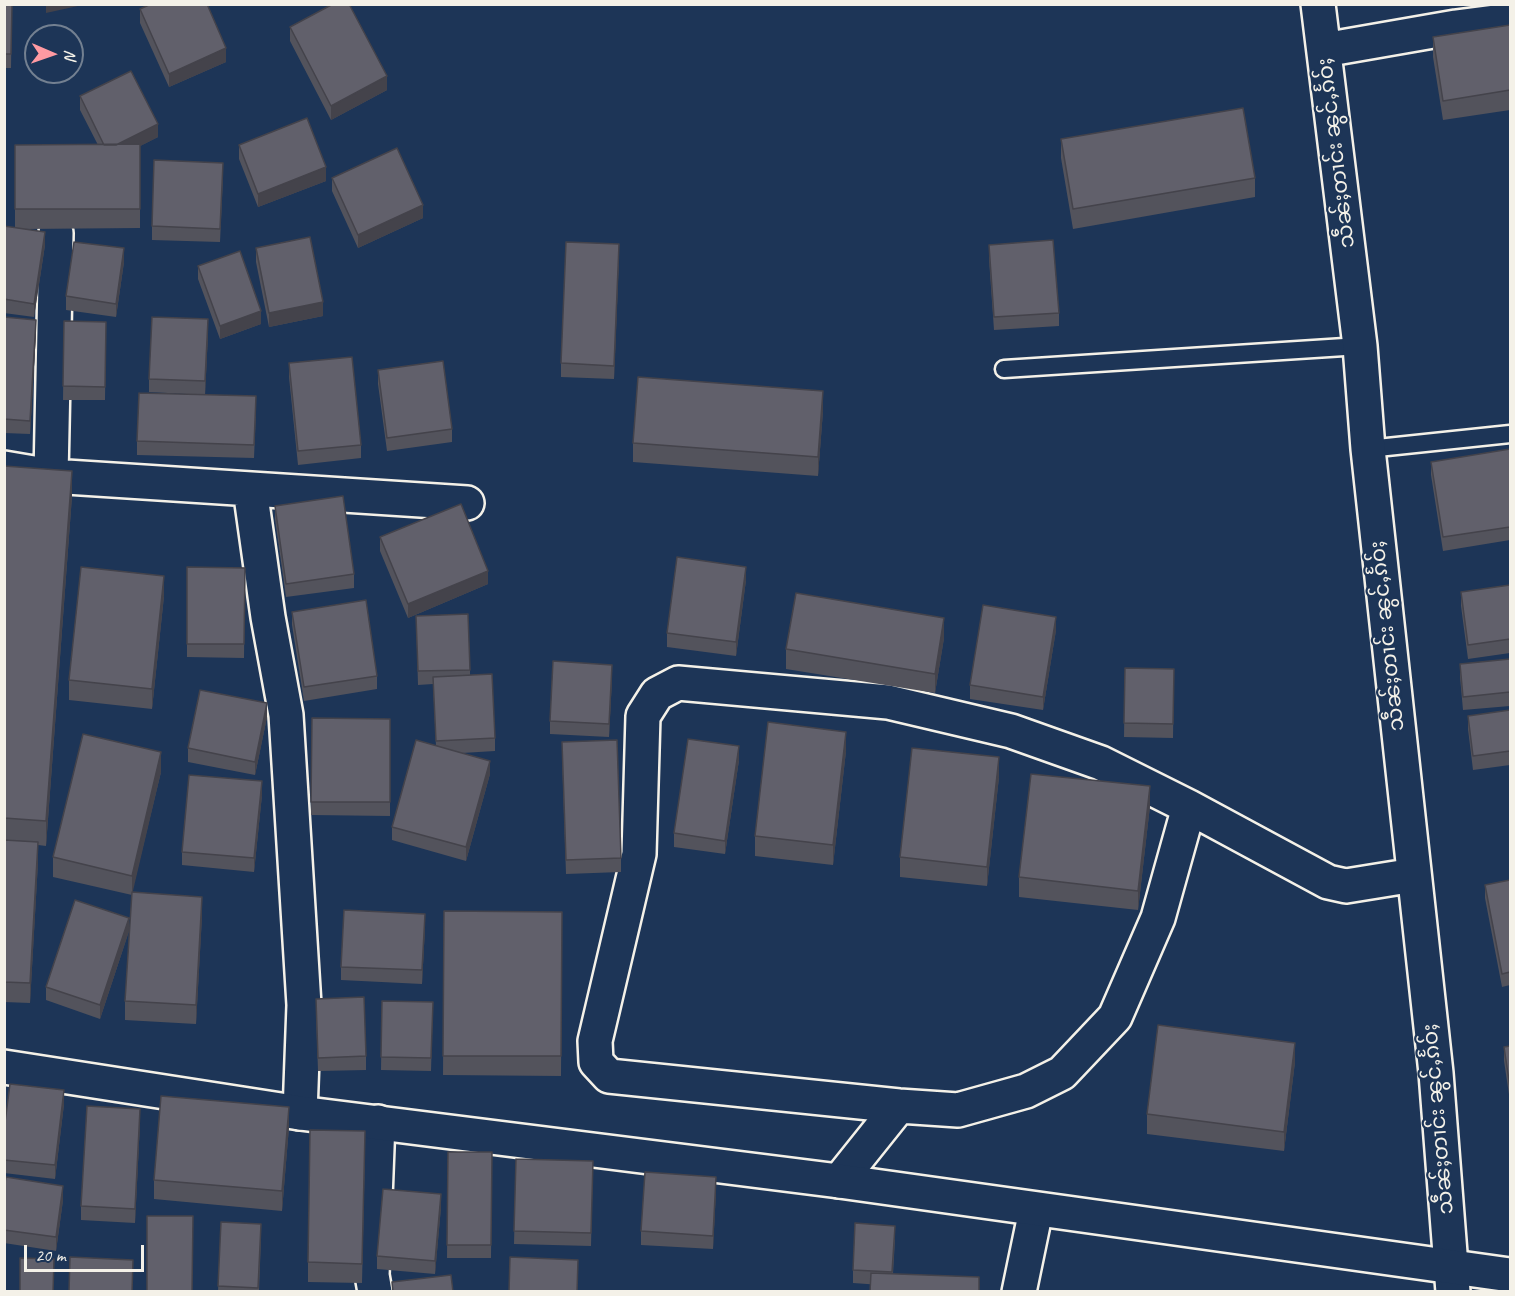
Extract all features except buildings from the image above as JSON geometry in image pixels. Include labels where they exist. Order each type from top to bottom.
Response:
[{"type":"street","name":"သဵၼ်ႈတၢင်း ၼွင်ႇၵႅဝ်ႈ","points":[[1318,4],[1360,346],[1368,449],[1436,1073],[1453,1280]]},
{"type":"street","points":[[1324,50],[1510,20]]},
{"type":"street","points":[[51,476],[56,233]]},
{"type":"street","points":[[4,468],[51,476],[467,503]]},
{"type":"street","points":[[250,489],[268,617],[286,715],[304,1005],[300,1113]]},
{"type":"street","points":[[1189,807],[1158,918],[1114,1017],[1062,1073],[1026,1091],[958,1110],[609,1076],[596,1062],[595,1041],[639,854],[643,716],[657,694],[678,683],[888,702],[1011,731],[1101,763],[1189,807],[1328,882],[1346,886],[1414,875]]},
{"type":"street","points":[[4,1067],[300,1113],[839,1181],[1036,1210],[1453,1280],[1510,1275]]},
{"type":"street","points":[[839,1181],[899,1106]]},
{"type":"street","points":[[375,1292],[372,1275],[378,1122]]},
{"type":"street","points":[[1019,1292],[1036,1210]]},
{"type":"lane","points":[[1004,369],[1360,346]]},
{"type":"lane","points":[[1368,449],[1510,434]]}]
